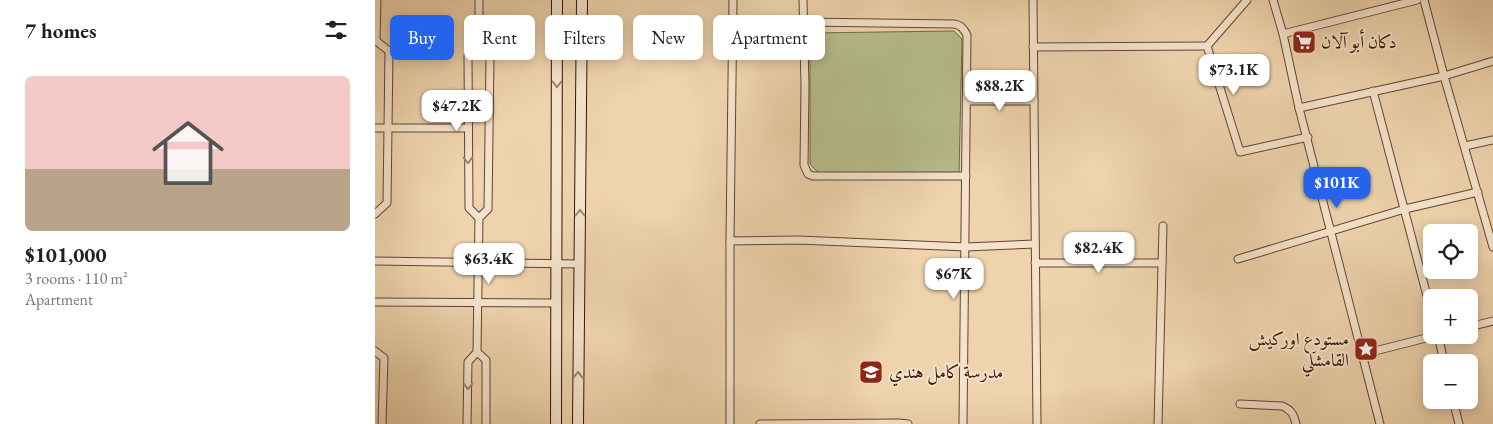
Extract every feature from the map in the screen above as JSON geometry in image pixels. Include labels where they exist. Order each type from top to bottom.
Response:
[{"type":"main road","points":[[556,424],[557,0]]},
{"type":"main road","points":[[578,424],[582,0]]},
{"type":"street","points":[[375,214],[387,203],[389,51],[375,40],[377,0]]},
{"type":"street","points":[[479,0],[479,15]]},
{"type":"street","points":[[730,424],[733,0]]},
{"type":"street","points":[[803,0],[803,15]]},
{"type":"street","points":[[1033,0],[1037,424]]},
{"type":"street","points":[[1033,47],[1207,46],[1247,0]]},
{"type":"street","points":[[1273,0],[1380,424]]},
{"type":"street","points":[[1283,34],[1417,0]]},
{"type":"street","points":[[1424,0],[1493,247]]},
{"type":"street","points":[[825,22],[954,24],[961,26],[967,35],[963,424]]},
{"type":"street","points":[[1207,46],[1239,152],[1307,137]]},
{"type":"street","points":[[468,60],[469,208],[479,218]]},
{"type":"street","points":[[467,424],[468,362],[477,352],[479,218],[488,208],[490,60]]},
{"type":"street","points":[[803,60],[804,165],[808,174],[813,176],[966,176]]},
{"type":"street","points":[[1299,108],[1444,76],[1493,61]]},
{"type":"street","points":[[1373,92],[1425,289]]},
{"type":"street","points":[[967,101],[1034,101]]},
{"type":"street","points":[[375,128],[468,128]]},
{"type":"street","points":[[1465,146],[1493,140]]},
{"type":"street","points":[[1238,259],[1405,209],[1477,192]]},
{"type":"street","points":[[1158,424],[1163,226]]},
{"type":"street","points":[[730,242],[798,240],[966,246],[1035,244]]},
{"type":"street","points":[[375,261],[579,264]]},
{"type":"street","points":[[1035,263],[1162,263]]},
{"type":"street","points":[[375,302],[556,303]]},
{"type":"street","points":[[1478,325],[1493,321]]},
{"type":"street","points":[[1363,354],[1423,339]]},
{"type":"street","points":[[375,351],[384,358],[383,424]]},
{"type":"street","points":[[477,352],[487,360],[486,424]]},
{"type":"street","points":[[1240,404],[1282,406],[1287,408],[1294,416],[1296,424]]},
{"type":"street","points":[[1455,409],[1459,424]]},
{"type":"street","points":[[760,424],[899,422],[908,424]]},
{"type":"green space","points":[[954,31],[962,39],[959,174],[819,173],[810,164],[810,60],[825,60],[825,33]]},
{"type":"place","name":"دكان أبو آلان","points":[[1304,42]]},
{"type":"place","name":"مستودع اوركيش القامشلي","points":[[1366,349]]},
{"type":"place","name":"مدرسة كامل هندي","points":[[871,372]]}]
